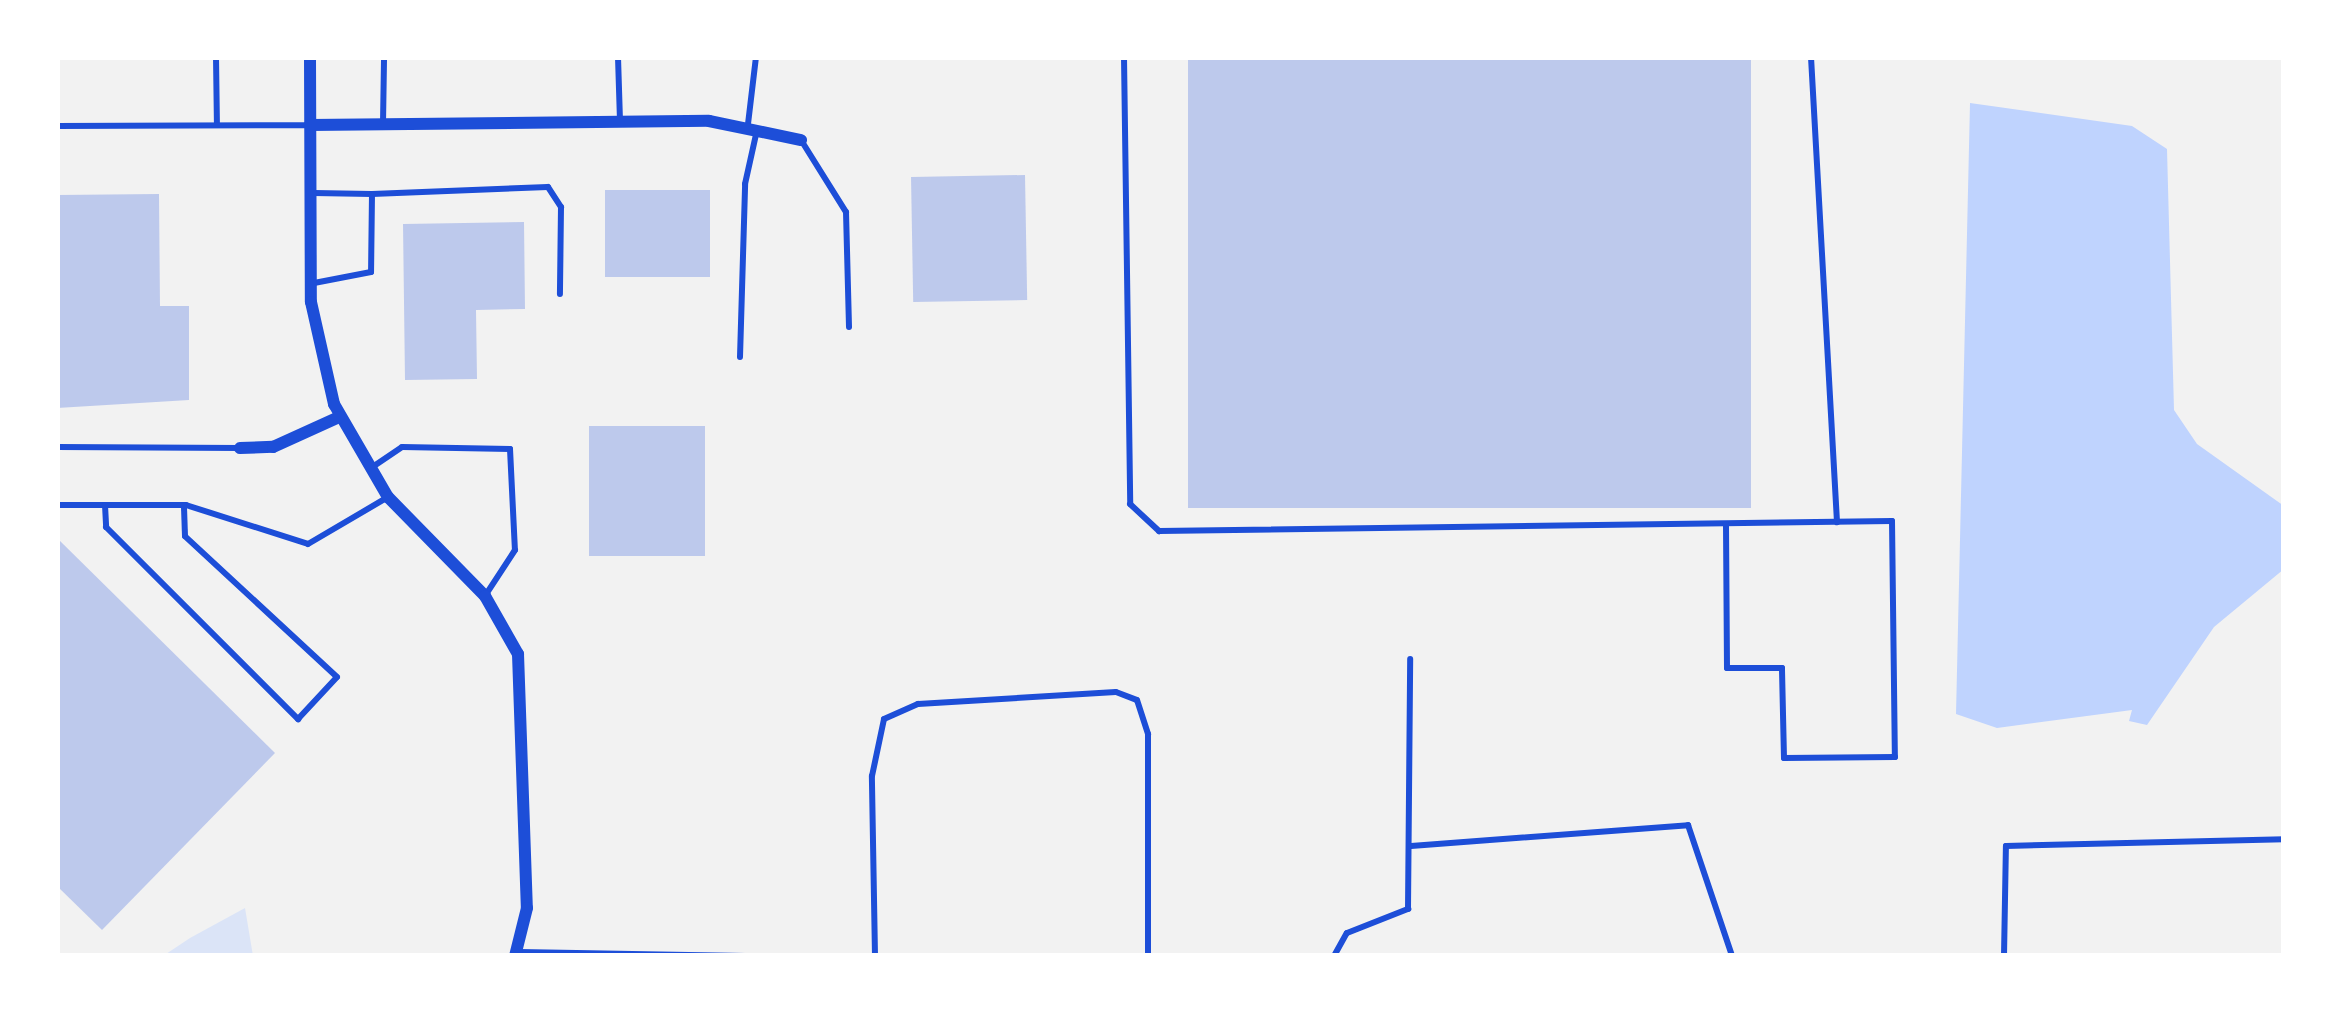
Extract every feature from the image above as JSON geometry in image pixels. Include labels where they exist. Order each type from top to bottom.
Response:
[{"type":"street","points":[[310,57],[311,283],[339,418],[388,497],[485,596],[518,654],[526,702],[527,908],[515,954]]},
{"type":"street","points":[[310,124],[753,125],[801,140]]},
{"type":"street","points":[[240,448],[273,447],[339,418]]},
{"type":"lane","points":[[216,57],[217,125]]},
{"type":"lane","points":[[383,124],[384,57]]},
{"type":"lane","points":[[618,57],[620,122]]},
{"type":"lane","points":[[740,357],[745,184],[756,57]]},
{"type":"lane","points":[[1124,57],[1130,504],[1159,531],[1892,521],[1895,757],[1784,758],[1782,668],[1726,668],[1726,524]]},
{"type":"lane","points":[[1811,57],[1837,522]]},
{"type":"lane","points":[[57,126],[310,124]]},
{"type":"lane","points":[[801,140],[846,212],[849,327]]},
{"type":"lane","points":[[311,193],[548,187],[561,207],[560,294]]},
{"type":"lane","points":[[311,283],[371,272],[372,194]]},
{"type":"lane","points":[[57,447],[240,448]]},
{"type":"lane","points":[[368,470],[402,447],[510,449],[515,550],[485,596]]},
{"type":"lane","points":[[57,506],[184,506],[308,544],[388,497]]},
{"type":"lane","points":[[105,505],[106,527],[298,719],[337,677],[185,536],[184,506]]},
{"type":"lane","points":[[1334,956],[1347,933],[1408,908],[1410,659]]},
{"type":"lane","points":[[875,956],[872,776],[884,719],[918,704],[1116,692],[1137,700],[1148,734],[1148,956]]},
{"type":"lane","points":[[1411,846],[1688,825],[1732,956]]},
{"type":"lane","points":[[2004,956],[2006,846],[2284,839]]},
{"type":"lane","points":[[515,954],[746,956]]},
{"type":"shaded area","points":[[245,908],[253,956],[163,956],[190,938]]},
{"type":"water","points":[[1970,103],[2132,126],[2167,149],[2174,410],[2197,444],[2284,506],[2284,569],[2214,627],[2147,725],[2129,721],[2132,710],[1997,728],[1956,714]]},
{"type":"building","points":[[1188,57],[1751,57],[1751,508],[1188,508]]},
{"type":"building","points":[[1025,175],[1027,300],[913,302],[911,177]]},
{"type":"building","points":[[605,190],[710,190],[710,277],[605,277]]},
{"type":"building","points":[[159,194],[160,306],[189,306],[189,400],[57,408],[57,195]]},
{"type":"building","points":[[524,222],[525,309],[476,310],[477,379],[405,380],[403,224]]},
{"type":"building","points":[[589,426],[705,426],[705,556],[589,556]]},
{"type":"building","points":[[57,538],[275,753],[102,930],[57,886]]}]
